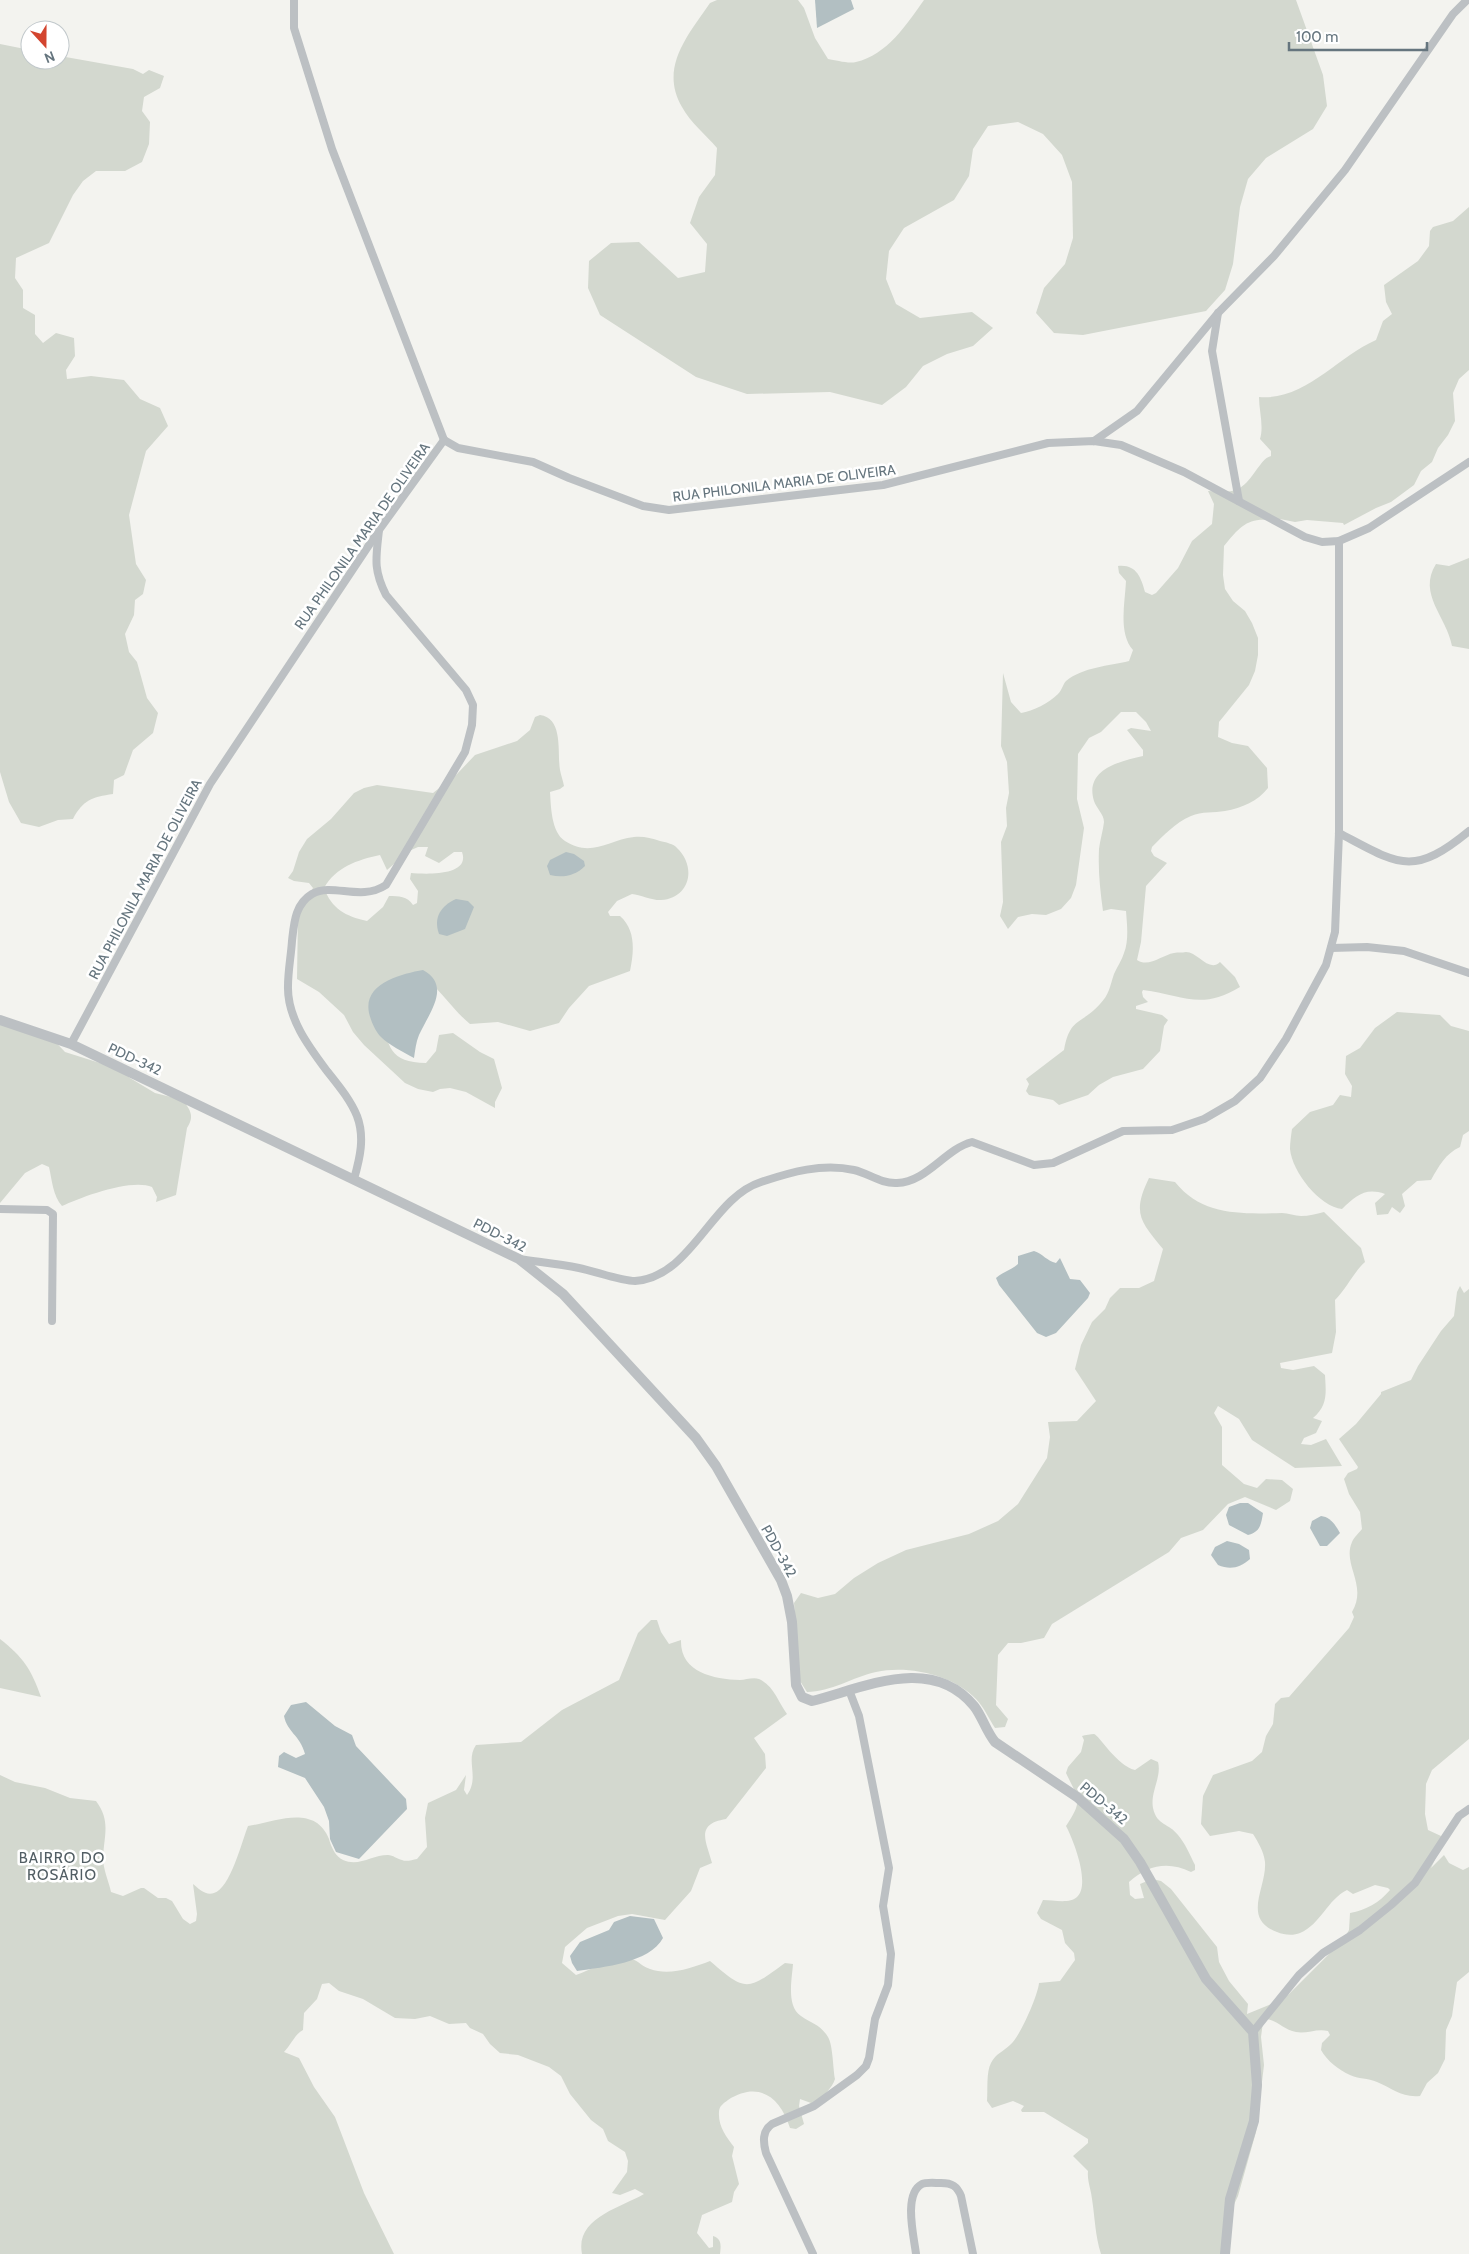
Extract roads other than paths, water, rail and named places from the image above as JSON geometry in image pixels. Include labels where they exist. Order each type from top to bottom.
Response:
[{"type":"street","points":[[294,0],[294,28],[332,149],[444,440]]},
{"type":"street","points":[[1094,440],[1136,411],[1218,313],[1274,256],[1345,170],[1453,14],[1467,0]]},
{"type":"street","points":[[1218,313],[1212,351],[1239,501]]},
{"type":"street","name":"RUA PHILONILA MARIA DE OLIVEIRA","points":[[71,1044],[210,784],[379,530],[444,440],[458,448],[533,462],[643,506],[669,510],[883,485],[1048,443],[1094,440],[1121,445],[1184,472],[1305,537],[1322,542],[1339,541],[1369,528],[1469,462]]},
{"type":"street","points":[[354,1179],[360,1159],[361,1138],[357,1117],[350,1102],[315,1054],[299,1028],[290,1006],[288,987],[295,918],[300,904],[312,894],[322,891],[369,893],[386,885],[465,752],[472,725],[473,705],[466,690],[386,595],[377,577],[376,562],[379,530]]},
{"type":"street","points":[[519,1259],[579,1268],[634,1281],[654,1276],[678,1261],[736,1196],[758,1183],[812,1168],[832,1166],[856,1170],[883,1182],[897,1183],[912,1180],[957,1149],[972,1142],[1034,1165],[1053,1163],[1123,1131],[1172,1130],[1204,1119],[1235,1101],[1260,1078],[1305,1007],[1326,965],[1335,932],[1339,833],[1339,541]]},
{"type":"street","points":[[1339,833],[1390,859],[1408,862],[1428,858],[1447,849],[1469,831]]},
{"type":"street","points":[[1331,948],[1404,951],[1469,973]]},
{"type":"street","name":"PDD-342","points":[[0,1020],[71,1044],[519,1259],[564,1294],[696,1438],[716,1466],[781,1580],[787,1596],[792,1622],[796,1685],[802,1697],[812,1701],[902,1677],[930,1679],[958,1691],[974,1707],[987,1732],[995,1742],[1077,1797],[1124,1839],[1140,1862],[1206,1979],[1254,2032]]},
{"type":"street","points":[[0,1209],[47,1210],[53,1214],[52,1321]]},
{"type":"street","points":[[813,2254],[766,2153],[764,2135],[767,2128],[814,2106],[857,2075],[866,2066],[875,2019],[888,1985],[891,1954],[882,1913],[889,1868],[860,1716],[849,1690]]},
{"type":"street","points":[[1225,2254],[1225,2233],[1230,2199],[1254,2121],[1257,2085],[1254,2032],[1299,1974],[1323,1953],[1360,1930],[1392,1905],[1415,1883],[1460,1816],[1469,1809]]},
{"type":"street","points":[[916,2254],[910,2201],[914,2190],[922,2183],[950,2183],[958,2188],[961,2196],[973,2254]]},
{"type":"district","name":"BAIRRO DO ROSÁRIO","points":[[62,1866]]}]
